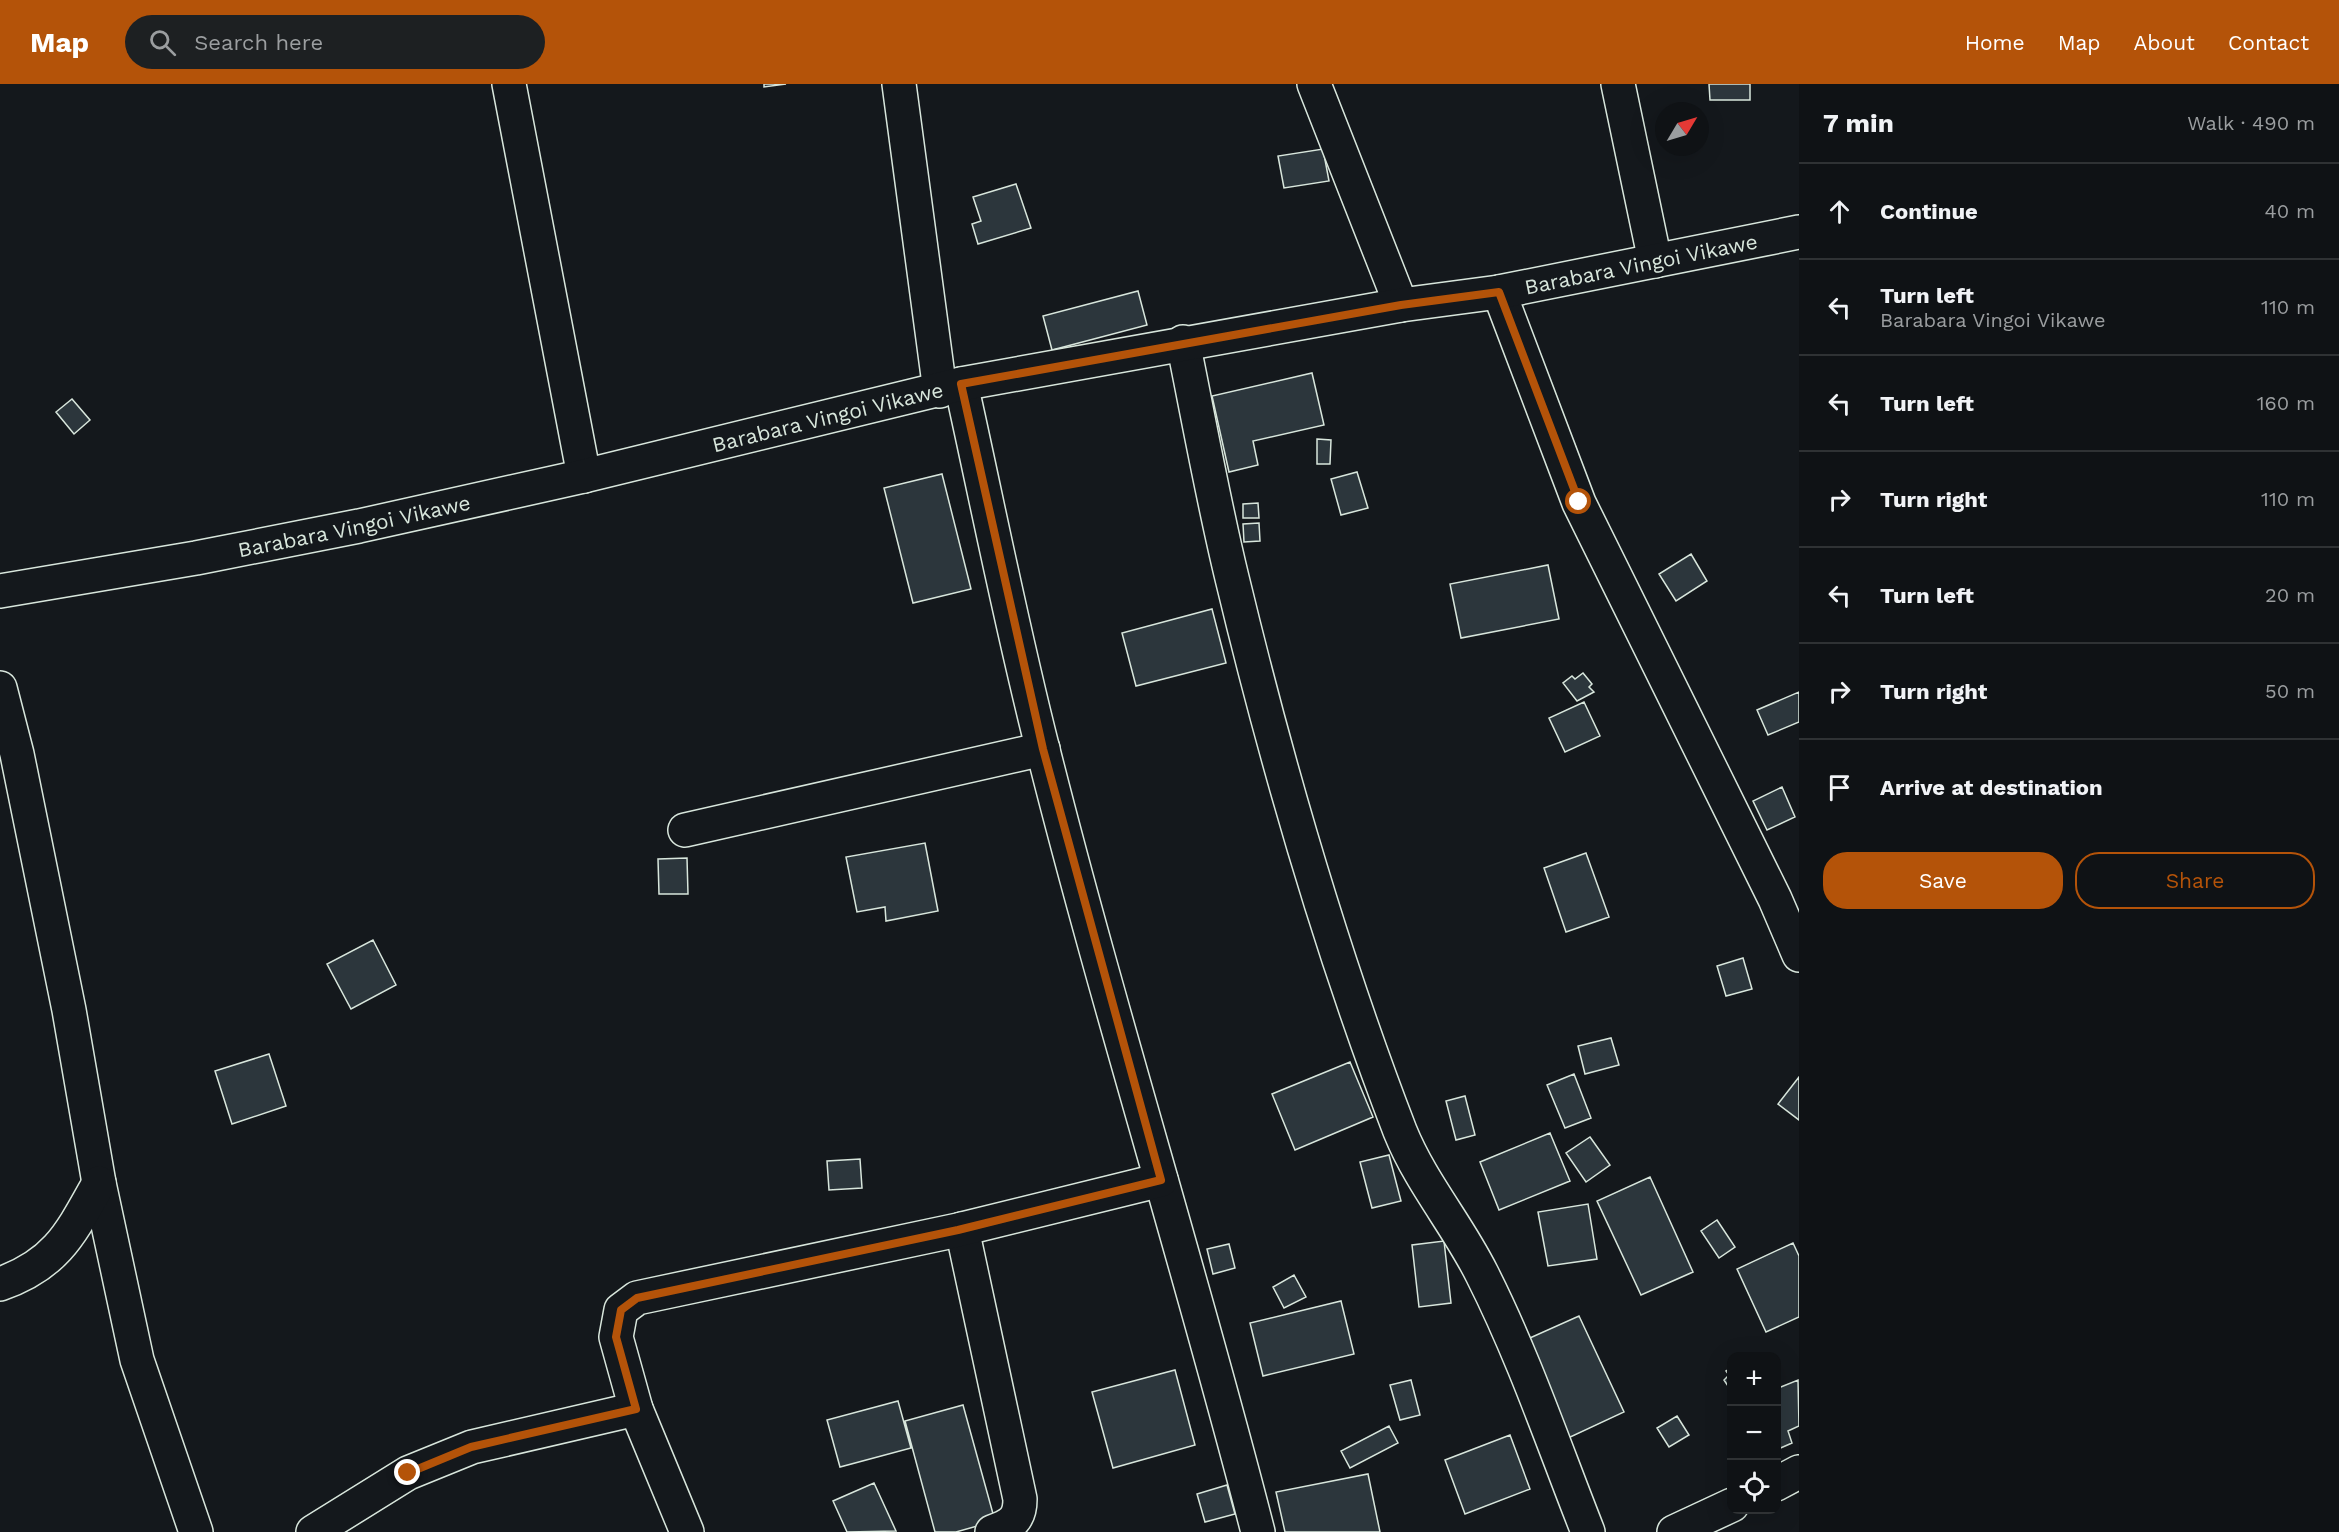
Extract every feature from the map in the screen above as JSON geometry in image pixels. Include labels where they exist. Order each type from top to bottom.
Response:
[{"type":"street","points":[[509,84],[584,476]]},
{"type":"street","points":[[899,84],[950,387],[1043,749],[1161,1180],[1211,1349],[1258,1532]]},
{"type":"street","points":[[1314,84],[1401,305]]},
{"type":"street","points":[[1618,84],[1655,261]]},
{"type":"street","name":"Barabara Vingoi Vikawe","points":[[0,591],[324,533],[584,476],[950,387],[1183,342],[1401,305],[1499,292],[1799,232]]},
{"type":"street","points":[[1499,292],[1579,502],[1775,899],[1799,955]]},
{"type":"street","points":[[1183,342],[1232,578],[1308,862],[1342,969],[1401,1133],[1428,1188],[1481,1270],[1588,1532]]},
{"type":"street","points":[[0,688],[17,754],[64,987],[99,1183],[137,1360],[196,1532]]},
{"type":"street","points":[[685,830],[1043,749]]},
{"type":"street","points":[[687,1532],[636,1409],[616,1337],[621,1310],[637,1298],[963,1229],[1161,1180]]},
{"type":"street","points":[[0,1284],[22,1276],[47,1261],[73,1230],[99,1183]]},
{"type":"street","points":[[963,1229],[1020,1499],[1018,1516],[1012,1524],[992,1532]]},
{"type":"street","points":[[313,1532],[408,1473],[471,1447],[636,1409]]},
{"type":"street","points":[[1781,1481],[1799,1472]]},
{"type":"street","points":[[1674,1532],[1727,1507]]},
{"type":"building","points":[[764,84],[786,84],[764,87]]},
{"type":"building","points":[[1709,84],[1750,84],[1750,100],[1710,100]]},
{"type":"building","points":[[1323,149],[1329,181],[1284,188],[1278,156]]},
{"type":"building","points":[[1016,184],[1031,228],[978,244],[972,224],[981,221],[973,197]]},
{"type":"building","points":[[1138,291],[1147,325],[1052,350],[1043,316]]},
{"type":"building","points":[[1312,373],[1324,425],[1253,441],[1258,465],[1229,472],[1212,396]]},
{"type":"building","points":[[72,399],[90,420],[74,434],[56,412]]},
{"type":"building","points":[[1317,439],[1331,440],[1330,464],[1317,464]]},
{"type":"building","points":[[1357,472],[1368,508],[1341,515],[1331,479]]},
{"type":"building","points":[[942,474],[971,589],[913,603],[884,488]]},
{"type":"building","points":[[1258,503],[1259,518],[1243,518],[1243,504]]},
{"type":"building","points":[[1259,523],[1260,541],[1244,542],[1243,524]]},
{"type":"building","points":[[1691,554],[1707,581],[1676,601],[1659,574]]},
{"type":"building","points":[[1548,565],[1559,619],[1461,638],[1450,584]]},
{"type":"building","points":[[1212,609],[1226,663],[1136,686],[1122,633]]},
{"type":"building","points":[[1583,673],[1592,684],[1589,687],[1594,692],[1577,701],[1563,683],[1572,676],[1575,679]]},
{"type":"building","points":[[1799,692],[1799,722],[1768,735],[1757,710]]},
{"type":"building","points":[[1584,702],[1600,736],[1565,752],[1549,718]]},
{"type":"building","points":[[1782,787],[1795,817],[1767,830],[1753,801]]},
{"type":"building","points":[[925,843],[938,911],[886,921],[885,907],[857,912],[846,857]]},
{"type":"building","points":[[1586,853],[1609,917],[1566,932],[1544,868]]},
{"type":"building","points":[[687,858],[688,894],[659,894],[658,859]]},
{"type":"building","points":[[373,940],[396,985],[351,1009],[327,964]]},
{"type":"building","points":[[1743,958],[1752,989],[1726,996],[1717,966]]},
{"type":"building","points":[[1611,1038],[1619,1065],[1585,1074],[1578,1046]]},
{"type":"building","points":[[269,1054],[286,1106],[232,1124],[215,1071]]},
{"type":"building","points":[[1350,1062],[1373,1117],[1295,1150],[1272,1094]]},
{"type":"building","points":[[1574,1074],[1591,1118],[1565,1128],[1547,1085]]},
{"type":"building","points":[[1799,1077],[1799,1120],[1778,1104]]},
{"type":"building","points":[[1465,1096],[1475,1135],[1456,1140],[1446,1101]]},
{"type":"building","points":[[1550,1133],[1570,1181],[1499,1210],[1480,1162]]},
{"type":"building","points":[[1590,1137],[1610,1165],[1586,1182],[1566,1153]]},
{"type":"building","points":[[1389,1155],[1401,1201],[1372,1208],[1360,1162]]},
{"type":"building","points":[[860,1159],[862,1188],[829,1190],[827,1161]]},
{"type":"building","points":[[1650,1177],[1693,1272],[1641,1295],[1597,1201]]},
{"type":"building","points":[[1588,1204],[1597,1259],[1548,1266],[1538,1212]]},
{"type":"building","points":[[1717,1220],[1735,1247],[1719,1258],[1701,1231]]},
{"type":"building","points":[[1444,1241],[1451,1303],[1419,1307],[1412,1245]]},
{"type":"building","points":[[1793,1243],[1799,1256],[1799,1317],[1766,1332],[1737,1269]]},
{"type":"building","points":[[1229,1244],[1235,1268],[1213,1274],[1207,1249]]},
{"type":"building","points":[[1294,1275],[1306,1297],[1284,1308],[1273,1287]]},
{"type":"building","points":[[1341,1301],[1354,1354],[1263,1376],[1250,1323]]},
{"type":"building","points":[[1579,1316],[1624,1412],[1566,1439],[1521,1342]]},
{"type":"building","points":[[1175,1370],[1195,1445],[1113,1468],[1092,1392]]},
{"type":"building","points":[[1411,1380],[1420,1415],[1400,1420],[1390,1385]]},
{"type":"building","points":[[1798,1380],[1799,1426],[1788,1431],[1792,1443],[1781,1448],[1781,1406],[1781,1387]]},
{"type":"building","points":[[898,1401],[911,1448],[840,1467],[827,1420]]},
{"type":"building","points":[[963,1405],[995,1521],[956,1532],[935,1532],[905,1421]]},
{"type":"building","points":[[1677,1416],[1689,1435],[1669,1447],[1657,1428]]},
{"type":"building","points":[[1389,1426],[1398,1443],[1350,1468],[1341,1451]]},
{"type":"building","points":[[1510,1435],[1530,1489],[1465,1514],[1445,1460]]},
{"type":"building","points":[[1368,1474],[1380,1532],[1285,1532],[1276,1492]]},
{"type":"building","points":[[874,1483],[896,1531],[847,1532],[833,1501]]},
{"type":"building","points":[[1227,1485],[1235,1514],[1205,1522],[1197,1494]]},
{"type":"route","points":[[408,1473],[471,1447],[636,1409],[616,1337],[621,1310],[637,1298],[958,1230],[1161,1180],[1043,749],[961,384],[1183,342],[1401,305],[1499,292],[1579,502]]}]
